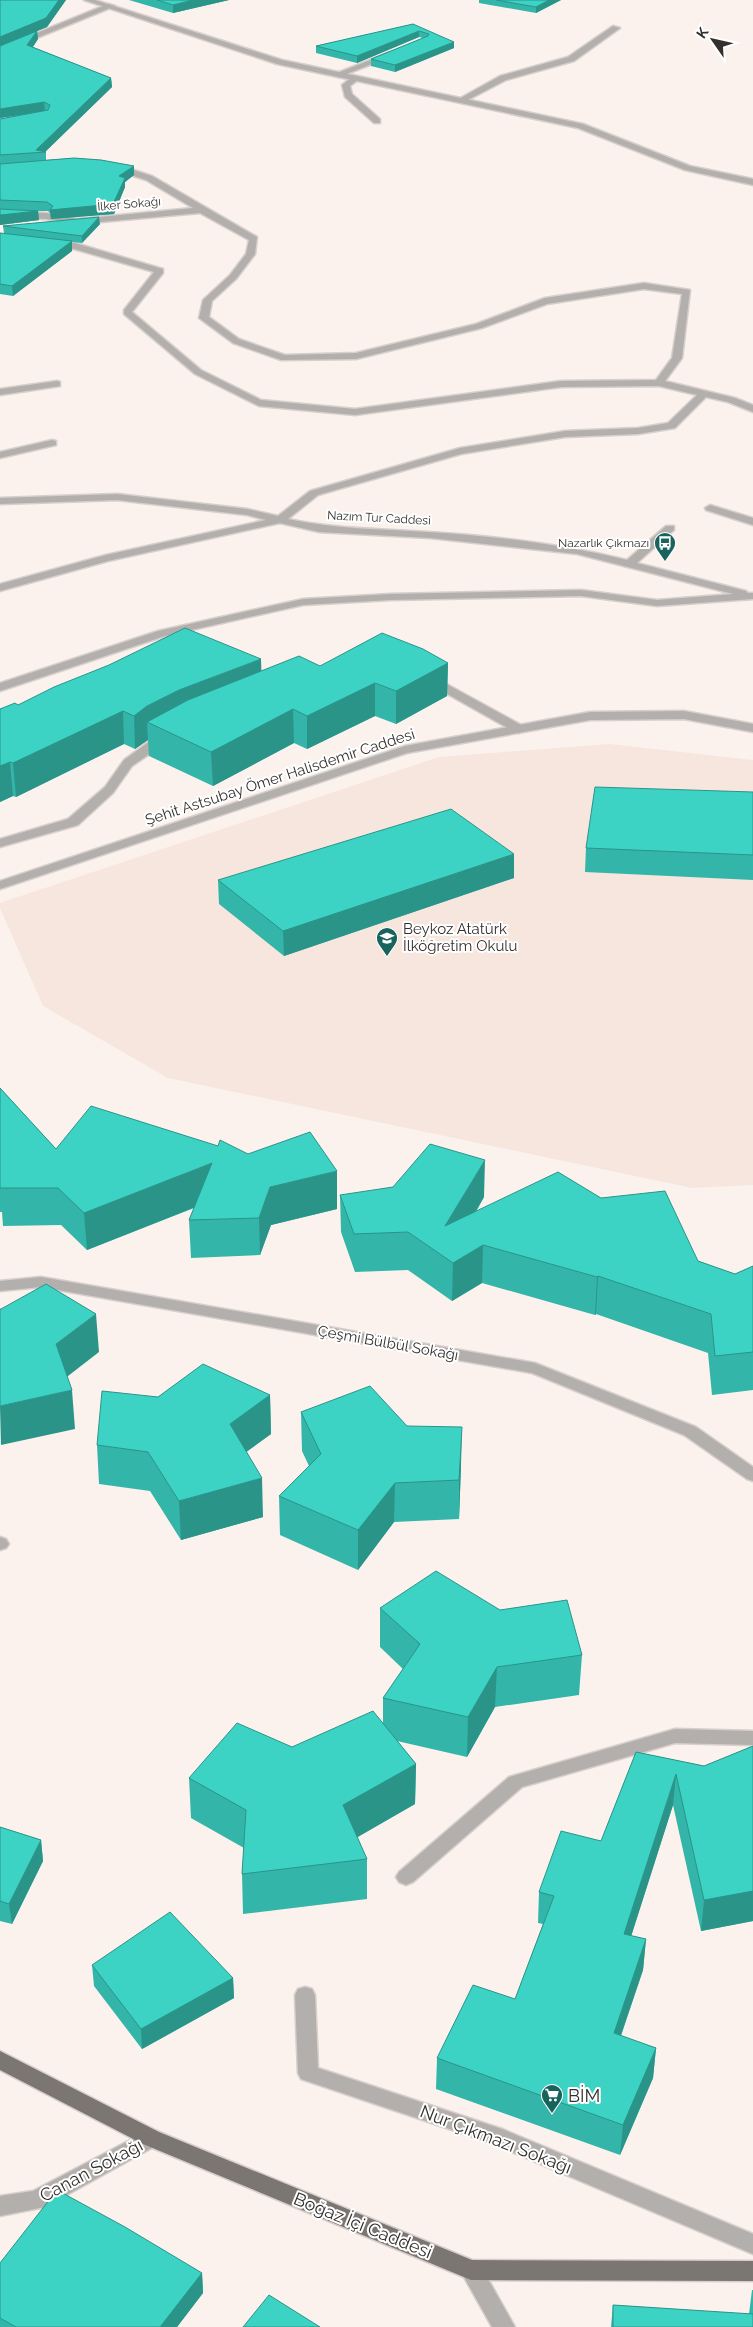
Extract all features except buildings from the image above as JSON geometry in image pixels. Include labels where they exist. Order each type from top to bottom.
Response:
[{"type":"main road","name":"Boğaz İçi Caddesi","points":[[0,2060],[151,2138],[471,2270],[753,2271]]},
{"type":"street","points":[[88,0],[280,62],[580,126],[688,168],[753,182]]},
{"type":"street","points":[[0,52],[111,6]]},
{"type":"street","points":[[461,100],[504,78],[571,58],[616,28]]},
{"type":"street","points":[[336,75],[397,52]]},
{"type":"street","points":[[355,79],[346,85],[348,95],[377,121]]},
{"type":"street","points":[[103,166],[128,169],[153,178],[201,210],[254,239],[250,254],[239,269],[208,300],[204,318],[236,341],[284,358],[356,356],[479,326],[545,301],[644,286],[687,292],[677,358],[659,383]]},
{"type":"street","name":"İlker Sokağı","points":[[27,226],[201,210]]},
{"type":"street","points":[[0,214],[46,216],[76,221]]},
{"type":"street","points":[[47,243],[75,246],[160,271],[127,312],[198,372],[259,403],[355,412],[561,384],[659,383],[731,400],[753,410]]},
{"type":"street","points":[[0,392],[57,384]]},
{"type":"street","points":[[0,588],[106,558],[280,520],[314,493],[460,451],[565,434],[638,431],[671,426],[704,394]]},
{"type":"street","points":[[0,455],[52,443]]},
{"type":"street","name":"Nazım Tur Caddesi","points":[[0,501],[117,497],[247,512],[319,529],[430,535],[577,551],[753,596]]},
{"type":"street","points":[[710,508],[753,522]]},
{"type":"street","points":[[629,564],[670,528]]},
{"type":"street","points":[[0,687],[162,633],[303,602],[581,592],[657,603],[753,596]]},
{"type":"street","points":[[418,672],[519,729]]},
{"type":"street","name":"Şehit Astsubay Ömer Halisdemir Caddesi","points":[[0,886],[405,750],[590,716],[684,715],[753,728]]},
{"type":"street","points":[[0,843],[73,822],[109,790],[128,763],[154,744],[177,732]]},
{"type":"street","name":"Çeşmi Bülbül Sokağı","points":[[0,1286],[41,1282],[535,1368],[690,1432],[753,1475]]},
{"type":"street","points":[[406,1877],[516,1782],[675,1736],[753,1738]]},
{"type":"street","name":"Nur Çıkmazı Sokağı","points":[[305,1995],[308,2073],[494,2135],[753,2244]]},
{"type":"street","name":"Canan Sokağı","points":[[0,2206],[37,2200],[151,2138]]},
{"type":"street","points":[[471,2270],[504,2327]]},
{"type":"shaded area","name":"Beykoz Atatürk İlköğretim Okulu","points":[[610,744],[753,760],[753,1185],[692,1188],[168,1078],[43,1006],[0,908],[0,903],[439,757]]},
{"type":"place","name":"Nazarlık Çıkmazı","points":[[665,562]]},
{"type":"place","name":"Beykoz Atatürk İlköğretim Okulu","points":[[387,957]]},
{"type":"place","name":"BİM","points":[[552,2114]]}]
